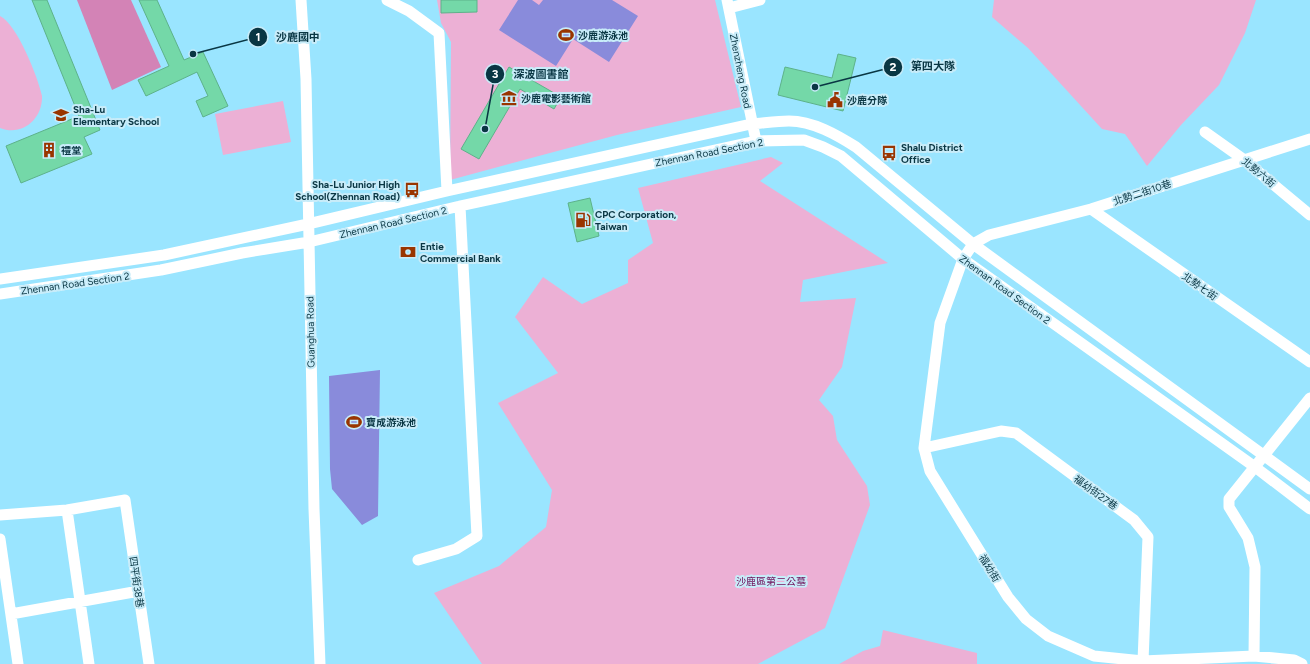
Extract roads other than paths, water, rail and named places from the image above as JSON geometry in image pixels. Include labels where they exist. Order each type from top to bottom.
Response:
[{"type":"street","name":"Guanghua Road","points":[[301,0],[306,80],[314,509],[320,664]]},
{"type":"street","points":[[387,0],[410,11],[439,33],[448,191]]},
{"type":"street","points":[[728,4],[760,0]]},
{"type":"street","name":"Zhenzheng Road","points":[[728,4],[751,124],[756,141]]},
{"type":"street","name":"Zhennan Road Section 2","points":[[0,278],[164,255],[751,124],[790,121],[812,126],[835,135],[856,147],[973,244],[1310,489]]},
{"type":"street","name":"北勢六街","points":[[1205,132],[1244,159],[1310,215]]},
{"type":"street","name":"北勢二街10巷","points":[[973,244],[996,233],[1091,209],[1310,139]]},
{"type":"street","name":"Zhennan Road Section 2","points":[[0,294],[161,270],[242,253],[309,242],[460,206],[756,141],[804,140],[824,146],[841,156],[963,259],[1255,467],[1310,508]]},
{"type":"street","points":[[418,560],[456,549],[477,536],[460,206]]},
{"type":"street","name":"北勢七街","points":[[1091,209],[1310,362]]},
{"type":"street","name":"福幼街","points":[[973,244],[963,259],[940,323],[924,448],[930,471],[1008,597],[1026,619],[1048,636],[1094,656],[1143,661],[1254,656],[1294,660],[1302,664]]},
{"type":"street","points":[[1254,656],[1255,567],[1248,538],[1229,507],[1229,499],[1310,398]]},
{"type":"street","name":"福幼街27巷","points":[[924,448],[1001,431],[1016,433],[1134,520],[1148,537],[1143,661]]},
{"type":"street","name":"四平街38巷","points":[[67,510],[125,500],[149,664]]},
{"type":"street","points":[[0,515],[67,510],[89,664]]},
{"type":"street","points":[[0,539],[18,664]]},
{"type":"street","points":[[10,614],[139,591]]},
{"type":"water","name":"沙鹿游泳池","points":[[518,0],[532,0],[539,5],[543,0],[612,0],[638,16],[609,62],[573,39],[556,66],[499,30]]},
{"type":"water","name":"寶成游泳池","points":[[380,370],[378,516],[362,525],[332,489],[330,469],[329,376]]},
{"type":"place","name":"沙鹿游泳池","points":[[566,35]]},
{"type":"place","name":"沙鹿國中","points":[[193,54]]},
{"type":"place","name":"第四大隊","points":[[815,87]]},
{"type":"place","name":"沙鹿電影藝術館","points":[[509,98]]},
{"type":"place","name":"沙鹿分隊","points":[[835,100]]},
{"type":"place","name":"Sha-Lu Elementary School","points":[[61,115]]},
{"type":"place","name":"深波圖書館","points":[[485,129]]},
{"type":"place","name":"禮堂","points":[[49,150]]},
{"type":"place","name":"Shalu District Office","points":[[889,153]]},
{"type":"place","name":"Sha-Lu Junior High School(Zhennan Road)","points":[[412,190]]},
{"type":"place","name":"CPC Corporation, Taiwan","points":[[583,220]]},
{"type":"place","name":"Entie Commercial Bank","points":[[408,252]]},
{"type":"place","name":"寶成游泳池","points":[[354,422]]},
{"type":"park label","name":"沙鹿區第二公墓","points":[[771,581]]}]
